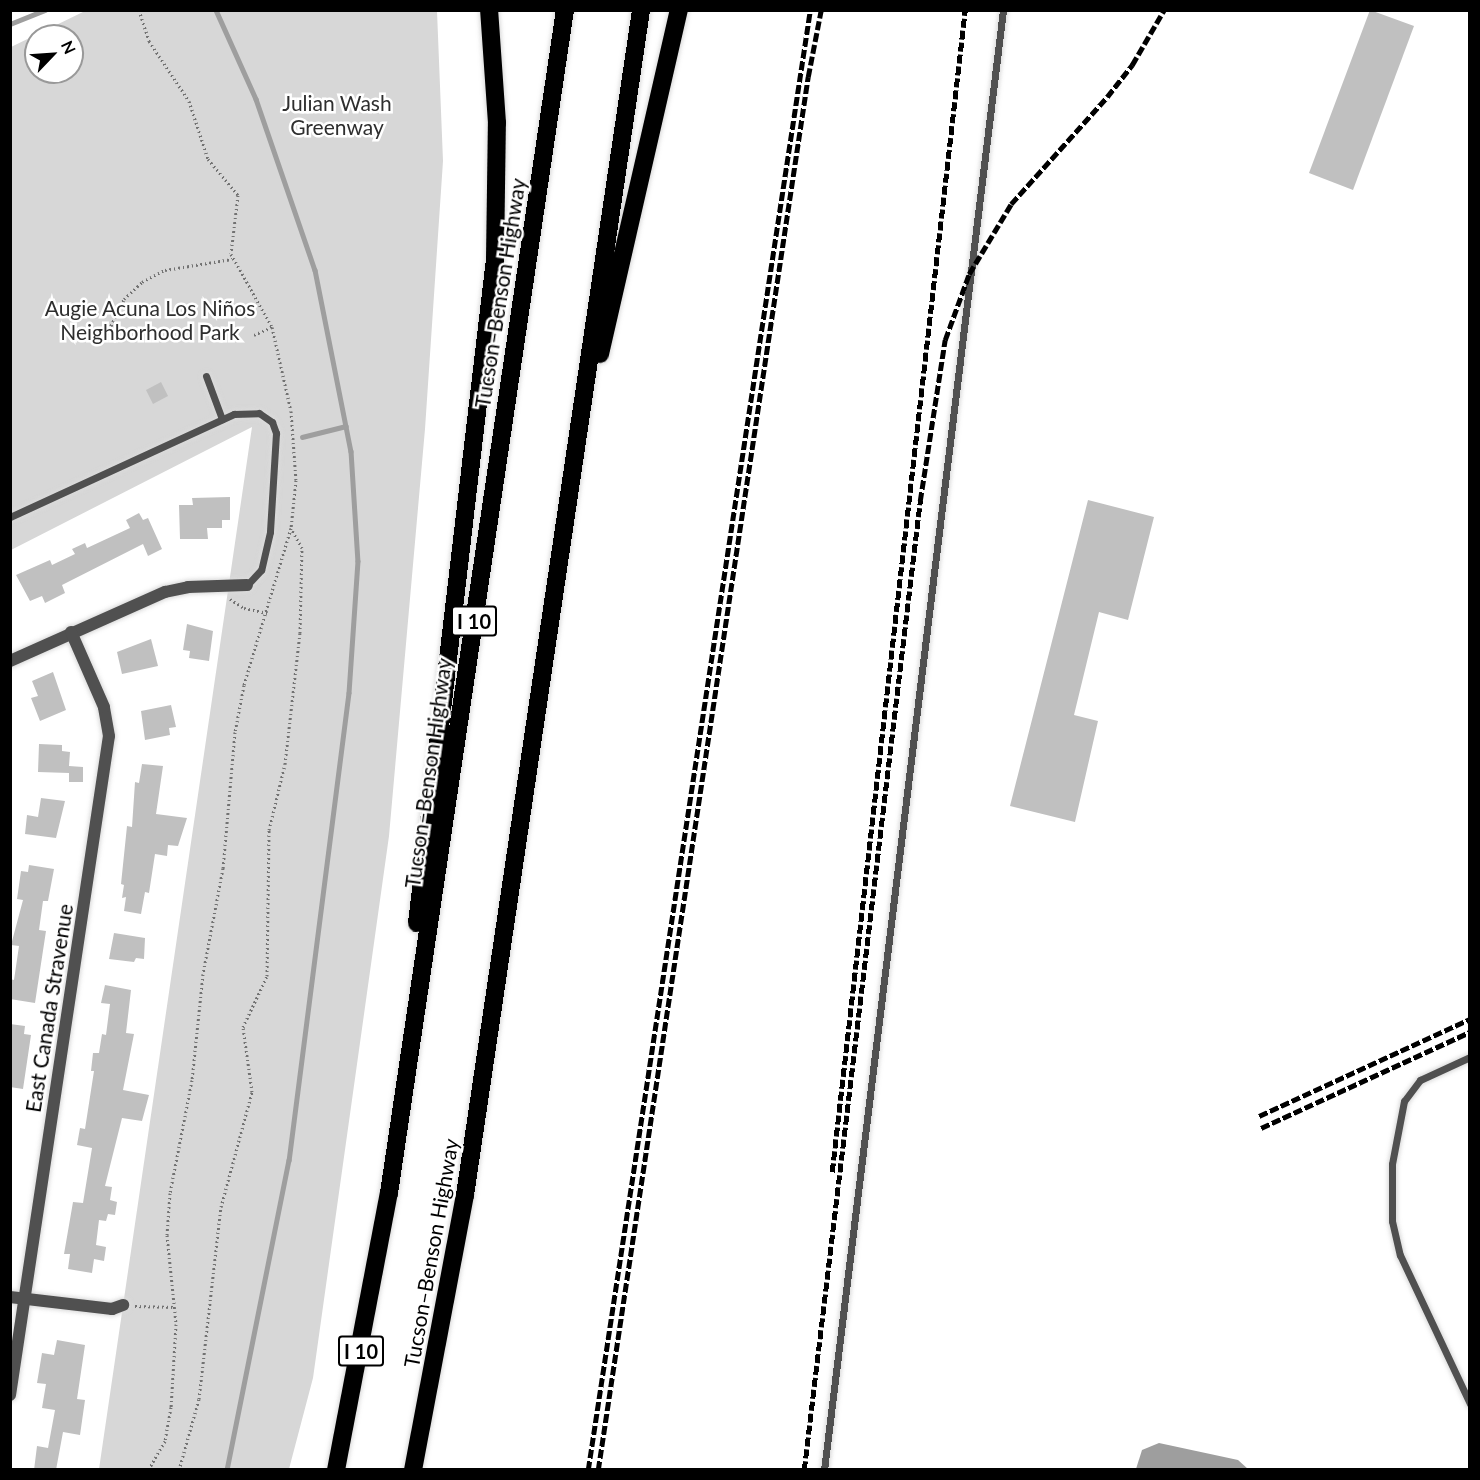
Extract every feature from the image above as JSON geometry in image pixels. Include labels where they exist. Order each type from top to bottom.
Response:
[{"type":"highway","points":[[382,1232],[495,268],[498,157],[489,10]]},
{"type":"highway","name":"Tucson–Benson Highway","points":[[336,1470],[382,1232],[565,10]]},
{"type":"highway","name":"Tucson–Benson Highway","points":[[413,1470],[465,1194],[641,10]]},
{"type":"highway","points":[[570,484],[679,10]]},
{"type":"street","points":[[10,661],[165,592],[188,587],[217,588],[247,585]]},
{"type":"street","name":"East Canada Stravenue","points":[[10,1395],[109,736],[104,707],[71,633]]},
{"type":"street","points":[[10,1297],[112,1309],[123,1305]]},
{"type":"lane","points":[[824,1470],[1003,10]]},
{"type":"lane","points":[[206,376],[222,419]]},
{"type":"lane","points":[[10,517],[222,419],[234,414],[259,413],[272,422],[276,433],[267,551],[261,570],[247,585]]},
{"type":"lane","points":[[1470,1057],[1420,1080],[1404,1101],[1392,1164],[1392,1221],[1400,1256],[1470,1404]]},
{"type":"path","points":[[139,10],[149,41],[189,101],[208,159],[238,195],[231,238],[232,259],[272,327],[294,440],[296,480],[291,528],[244,685],[235,732],[223,868],[203,974],[192,1080],[170,1194],[167,1234],[175,1307],[176,1349],[167,1431],[148,1470]]},
{"type":"path","points":[[105,338],[124,299],[142,282],[165,270],[232,259]]},
{"type":"path","points":[[254,335],[272,327]]},
{"type":"path","points":[[179,1470],[200,1389],[221,1207],[252,1092],[243,1027],[267,976],[269,830],[285,764],[300,633],[302,548],[291,528]]},
{"type":"path","points":[[217,588],[244,608],[267,612]]},
{"type":"path","points":[[123,1305],[175,1307]]},
{"type":"green space","name":"Julian Wash Greenway","points":[[85,11],[437,11],[443,161],[425,429],[389,836],[313,1378],[289,1469],[99,1469],[252,427],[11,550],[11,47],[24,41],[24,84],[84,84],[84,24],[58,24]]},
{"type":"shaded area","points":[[1159,1443],[1238,1460],[1248,1469],[1136,1469],[1142,1450]]},
{"type":"building","points":[[1370,10],[1414,26],[1353,190],[1309,173]]},
{"type":"building","points":[[161,382],[168,396],[153,404],[146,390]]},
{"type":"building","points":[[230,497],[230,520],[222,520],[222,528],[207,528],[208,539],[180,539],[179,505],[193,505],[192,498]]},
{"type":"building","points":[[1088,500],[1154,517],[1128,620],[1099,612],[1074,715],[1098,721],[1075,822],[1010,806]]},
{"type":"building","points":[[139,513],[143,520],[148,518],[162,549],[148,556],[143,544],[62,585],[65,593],[45,603],[42,596],[30,601],[16,575],[50,560],[52,565],[75,554],[72,549],[85,543],[87,548],[130,528],[126,520]]},
{"type":"building","points":[[187,624],[213,631],[209,661],[189,658],[190,651],[183,650]]},
{"type":"building","points":[[151,639],[158,666],[122,674],[117,652]]},
{"type":"building","points":[[53,672],[66,710],[40,721],[31,698],[38,696],[32,681]]},
{"type":"building","points":[[171,705],[176,727],[169,728],[170,735],[145,740],[141,711]]},
{"type":"building","points":[[39,744],[62,745],[62,751],[70,752],[69,766],[83,767],[83,782],[69,782],[69,773],[38,772]]},
{"type":"building","points":[[142,764],[163,766],[156,814],[187,818],[178,846],[168,845],[167,856],[155,854],[149,893],[145,892],[141,914],[124,911],[126,897],[122,898],[124,885],[121,884],[127,826],[132,827],[135,782],[139,783]]},
{"type":"building","points":[[41,798],[65,801],[56,838],[25,834],[27,815],[38,817]]},
{"type":"building","points":[[29,865],[54,869],[48,901],[43,901],[39,930],[46,931],[35,1003],[10,999],[10,979],[14,980],[19,946],[11,945],[23,900],[17,899],[21,871],[28,872]]},
{"type":"building","points":[[114,933],[145,938],[144,959],[136,958],[134,962],[109,959]]},
{"type":"building","points":[[105,985],[131,990],[126,1033],[134,1034],[123,1090],[149,1095],[142,1121],[122,1118],[105,1186],[112,1187],[110,1200],[117,1202],[115,1215],[108,1214],[106,1221],[99,1220],[96,1245],[106,1247],[104,1261],[94,1259],[92,1273],[68,1269],[70,1254],[64,1254],[73,1202],[83,1203],[92,1148],[77,1145],[80,1128],[85,1129],[94,1071],[91,1071],[93,1053],[99,1053],[102,1034],[106,1035],[110,1004],[101,1003]]},
{"type":"building","points":[[10,1024],[25,1026],[24,1034],[31,1035],[23,1089],[10,1087]]},
{"type":"building","points":[[57,1340],[85,1345],[77,1399],[85,1400],[80,1435],[63,1432],[56,1470],[34,1470],[37,1446],[48,1448],[55,1410],[42,1408],[46,1384],[37,1383],[42,1353],[54,1355]]},
{"type":"waterway","points":[[10,24],[45,10]]},
{"type":"waterway","points":[[216,10],[256,99],[315,270],[351,451],[358,561],[349,693],[289,1160],[227,1470]]},
{"type":"waterway","points":[[302,437],[346,426]]},
{"type":"railway","points":[[588,1470],[810,10]]},
{"type":"railway","points":[[598,1470],[808,77],[821,10]]},
{"type":"railway","points":[[832,1172],[965,10]]},
{"type":"railway","points":[[804,1470],[920,501],[945,340],[969,274],[1011,204],[1107,97],[1132,65],[1164,10]]},
{"type":"railway","points":[[1259,1116],[1470,1019]]},
{"type":"railway","points":[[1261,1128],[1470,1032]]},
{"type":"park label","name":"Augie Acuna Los Niños Neighborhood Park","points":[[150,320]]}]
